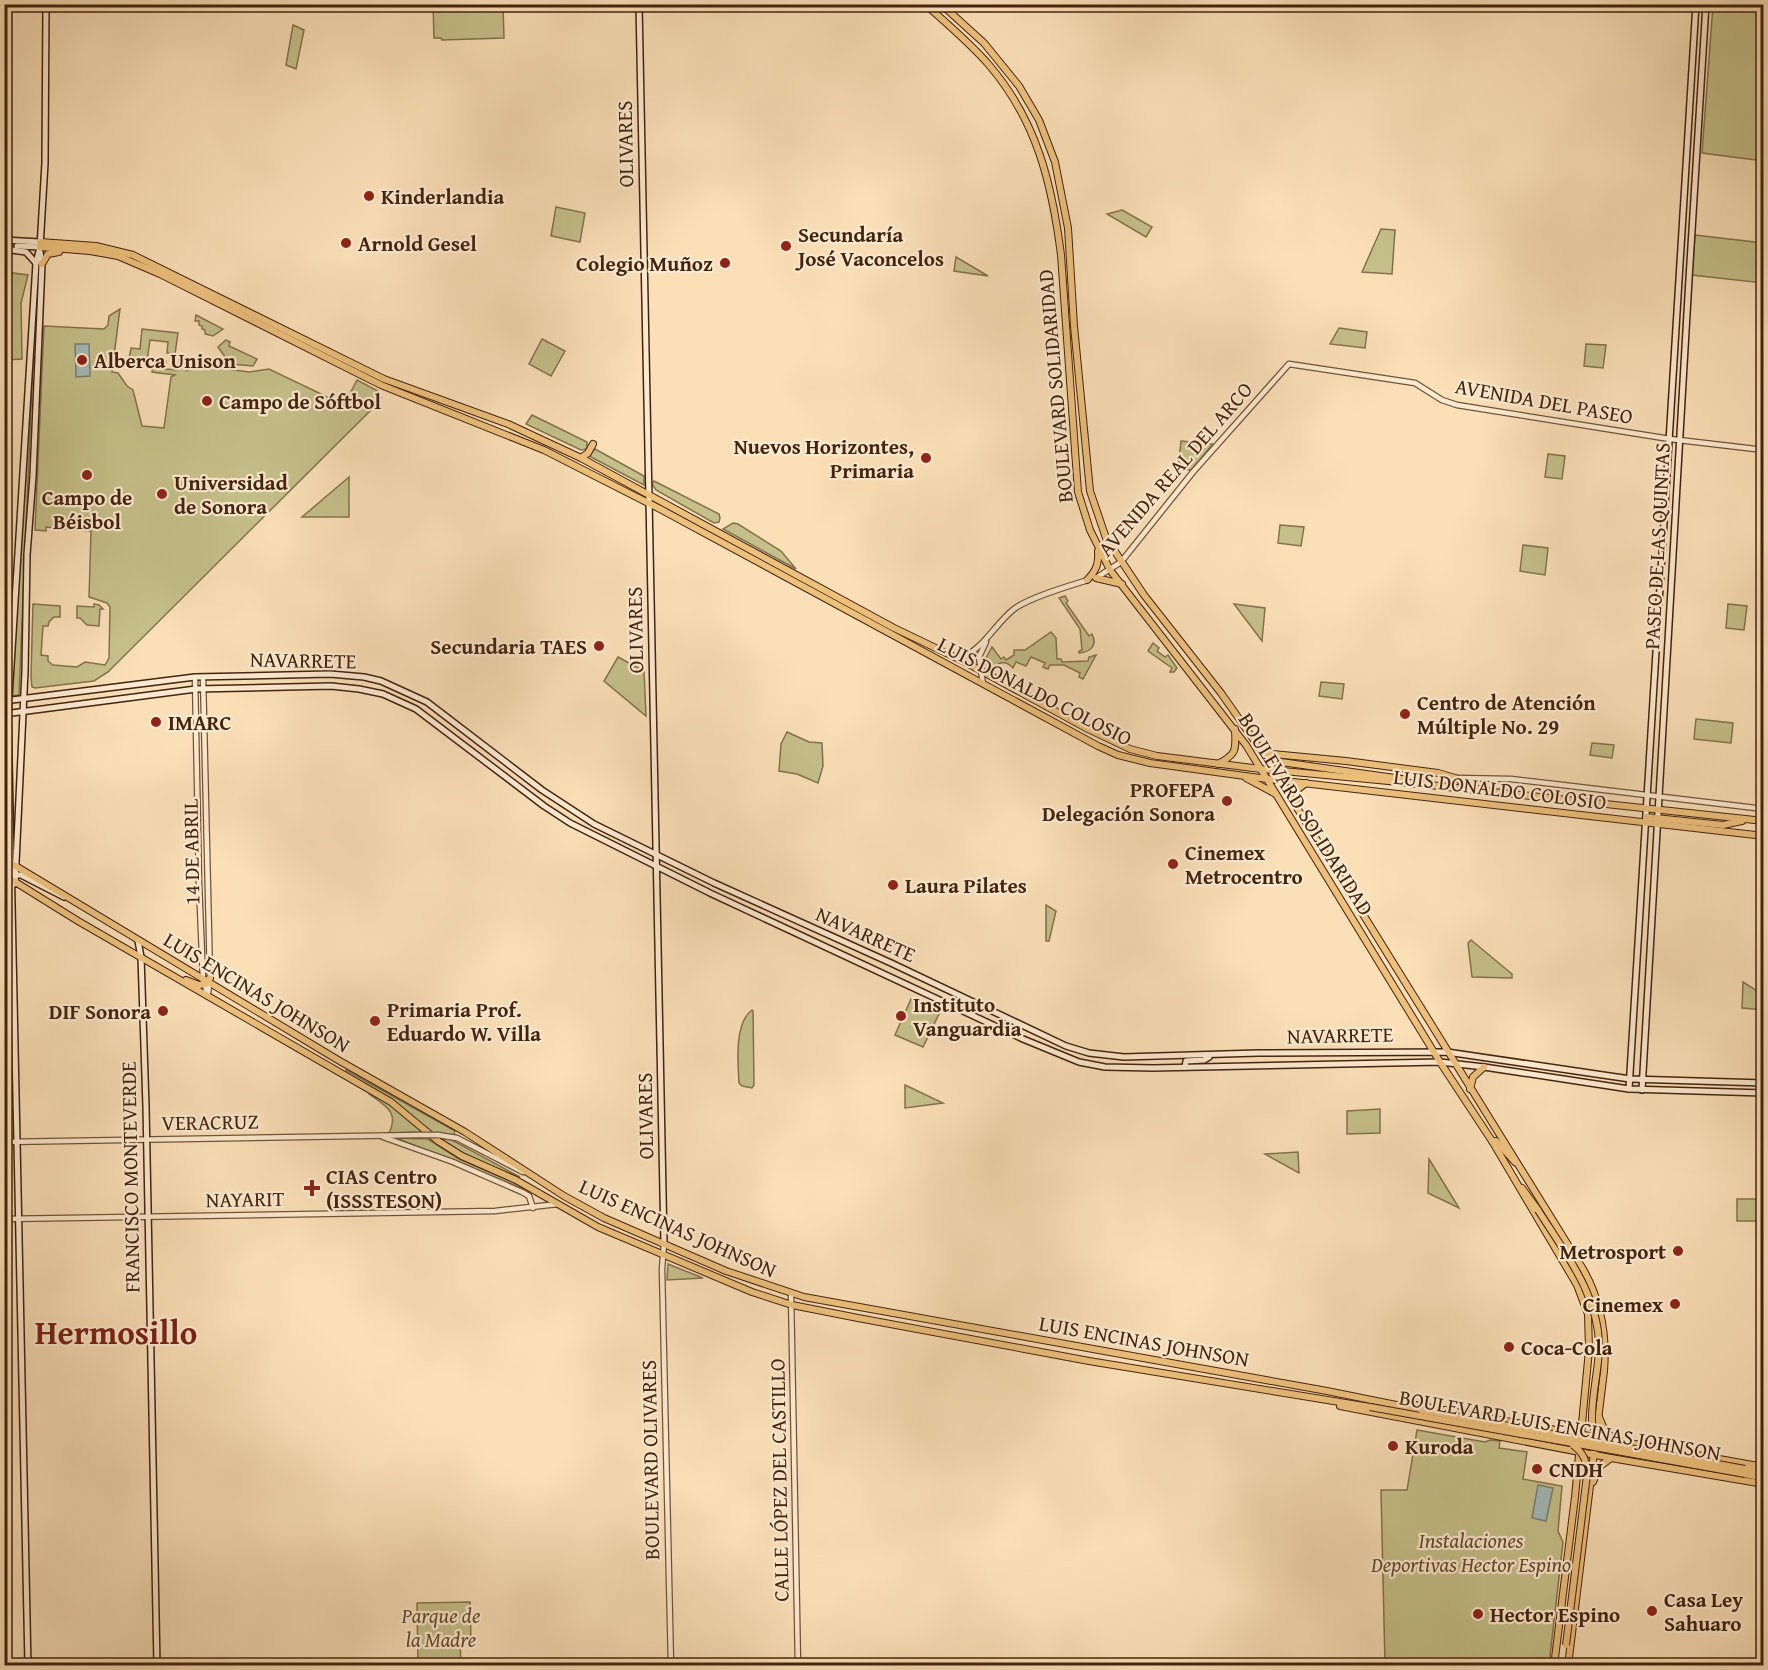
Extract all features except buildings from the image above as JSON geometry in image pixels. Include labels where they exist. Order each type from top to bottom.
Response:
[{"type":"main road","points":[[28,1665],[14,920],[6,714],[11,677],[45,163],[46,4]]},
{"type":"main road","name":"OLIVARES","points":[[639,4],[654,854],[664,1243]]},
{"type":"main road","name":"BOULEVARD SOLIDARIDAD","points":[[926,4],[988,64],[1014,98],[1029,126],[1045,168],[1061,255],[1078,492],[1087,523],[1098,548],[1110,570],[1235,729],[1261,769],[1433,1051],[1492,1141],[1530,1209],[1577,1285],[1584,1302],[1590,1331],[1581,1434],[1554,1665]]},
{"type":"main road","name":"BOULEVARD SOLIDARIDAD","points":[[941,4],[984,43],[1019,86],[1038,120],[1055,162],[1068,228],[1074,326],[1090,491],[1106,538],[1121,562],[1221,693],[1263,753],[1583,1269],[1597,1298],[1604,1335],[1605,1356],[1568,1664]]},
{"type":"main road","name":"PASEO DE LAS QUINTAS","points":[[1629,1089],[1696,4]]},
{"type":"main road","name":"PASEO DE LAS QUINTAS","points":[[1642,1090],[1706,4]]},
{"type":"main road","points":[[4,240],[118,256]]},
{"type":"main road","points":[[4,247],[40,245],[108,248],[133,255],[160,267]]},
{"type":"main road","points":[[4,247],[26,252],[39,263]]},
{"type":"main road","points":[[10,862],[24,698],[27,555],[33,476],[39,263],[52,252],[128,257],[150,266],[160,267]]},
{"type":"main road","name":"LUIS DONALDO COLOSIO","points":[[118,256],[160,274],[390,389],[534,445],[662,510],[1098,746],[1119,754],[1157,764],[1267,779],[1659,821]]},
{"type":"main road","name":"LUIS DONALDO COLOSIO","points":[[160,267],[384,379],[508,424],[581,458],[901,631],[980,670],[1088,729],[1130,748],[1157,756],[1274,771],[1411,783],[1764,822]]},
{"type":"main road","points":[[581,458],[588,453],[593,444]]},
{"type":"main road","points":[[662,510],[668,505]]},
{"type":"main road","points":[[1087,580],[1098,565],[1098,548]]},
{"type":"main road","points":[[1096,578],[1122,584]]},
{"type":"main road","name":"NAVARRETE","points":[[7,701],[195,677],[330,674],[364,677],[391,685],[427,702],[578,815],[714,883],[1072,1048],[1106,1056],[1433,1051],[1630,1079],[1764,1083]]},
{"type":"main road","points":[[4,692],[11,677]]},
{"type":"main road","name":"NAVARRETE","points":[[6,714],[196,688],[331,686],[359,689],[392,697],[423,714],[561,817],[655,866],[1079,1062],[1105,1067],[1440,1062],[1629,1089],[1764,1093]]},
{"type":"main road","points":[[1218,764],[1235,751],[1235,729]]},
{"type":"main road","points":[[1263,753],[1346,761],[1455,777],[1487,793]]},
{"type":"main road","points":[[1263,753],[1276,761],[1401,779],[1411,783]]},
{"type":"main road","points":[[1240,775],[1277,795]]},
{"type":"main road","name":"BOULEVARD SOLIDARIDAD","points":[[1296,805],[1298,790],[1306,783]]},
{"type":"main road","points":[[1659,821],[1721,825],[1746,820]]},
{"type":"main road","points":[[1659,821],[1764,836]]},
{"type":"main road","name":"LUIS ENCINAS JOHNSON","points":[[10,862],[338,1060],[465,1132],[536,1179],[604,1218],[756,1282],[791,1294],[1421,1410]]},
{"type":"main road","points":[[12,878],[27,878],[71,900]]},
{"type":"main road","name":"LUIS ENCINAS JOHNSON","points":[[12,878],[174,977],[391,1102],[438,1141],[462,1156],[516,1180],[598,1227],[752,1292],[792,1305],[1000,1344],[1370,1407]]},
{"type":"main road","name":"FRANCISCO MONTEVERDE","points":[[138,941],[141,957],[145,1063],[157,1665]]},
{"type":"main road","points":[[174,977],[207,981]]},
{"type":"main road","points":[[1371,1051],[1371,1063]]},
{"type":"main road","points":[[1185,1067],[1186,1061],[1204,1060],[1210,1056]]},
{"type":"main road","points":[[1526,1073],[1528,1064]]},
{"type":"main road","points":[[1470,1089],[1473,1077],[1484,1067]]},
{"type":"main road","points":[[1492,1141],[1496,1141],[1510,1159],[1518,1164]]},
{"type":"main road","points":[[1515,1180],[1538,1210],[1580,1277],[1594,1311],[1599,1341],[1592,1413],[1595,1431],[1608,1446],[1642,1456]]},
{"type":"main road","points":[[752,1292],[756,1282]]},
{"type":"main road","points":[[1000,1344],[1014,1340],[1017,1335]]},
{"type":"main road","points":[[1586,1379],[1595,1382],[1603,1381]]},
{"type":"main road","points":[[1310,1398],[1372,1413],[1593,1455],[1764,1484]]},
{"type":"main road","points":[[1376,1401],[1412,1404],[1764,1467]]},
{"type":"main road","name":"BOULEVARD LUIS ENCINAS JOHNSON","points":[[1370,1407],[1642,1456],[1745,1472]]},
{"type":"main road","name":"BOULEVARD LUIS ENCINAS JOHNSON","points":[[1421,1410],[1745,1472]]},
{"type":"main road","points":[[1598,1414],[1605,1431],[1616,1440]]},
{"type":"main road","points":[[1564,1431],[1576,1426],[1582,1420]]},
{"type":"main road","points":[[1536,1431],[1574,1445],[1580,1450],[1587,1465],[1566,1645],[1568,1664]]},
{"type":"main road","points":[[1562,1448],[1577,1467]]},
{"type":"main road","points":[[1589,1491],[1599,1467],[1611,1458]]},
{"type":"main road","points":[[1745,1472],[1764,1472]]},
{"type":"main road","points":[[1745,1472],[1764,1478]]},
{"type":"street","name":"AVENIDA REAL DEL ARCO","points":[[958,659],[970,654],[987,639],[1015,608],[1031,600],[1096,578],[1121,562],[1193,472],[1289,364]]},
{"type":"street","name":"AVENIDA DEL PASEO","points":[[1289,364],[1415,383],[1443,400],[1457,405],[1679,440],[1764,450]]},
{"type":"street","name":"AVENIDA REAL DEL ARCO","points":[[983,684],[979,657],[987,639]]},
{"type":"street","name":"14 DE ABRIL","points":[[195,677],[199,884],[208,996]]},
{"type":"street","name":"14 DE ABRIL","points":[[203,677],[207,981]]},
{"type":"street","points":[[1455,777],[1511,779],[1764,808]]},
{"type":"street","points":[[4,918],[14,920]]},
{"type":"street","name":"VERACRUZ","points":[[4,1142],[438,1135],[457,1138],[536,1179]]},
{"type":"street","points":[[380,1136],[453,1162],[522,1192],[529,1196],[533,1208]]},
{"type":"street","name":"NAYARIT","points":[[4,1219],[489,1211],[558,1204]]},
{"type":"street","name":"OLIVARES","points":[[663,1254],[664,1243]]},
{"type":"street","name":"BOULEVARD OLIVARES","points":[[663,1254],[671,1665]]},
{"type":"street","name":"CALLE LÓPEZ DEL CASTILLO","points":[[791,1294],[798,1665]]},
{"type":"green space","points":[[433,5],[503,5],[504,38],[442,40],[434,38]]},
{"type":"green space","points":[[1713,5],[1763,5],[1763,161],[1702,153]]},
{"type":"green space","points":[[293,25],[304,30],[296,69],[286,65]]},
{"type":"green space","points":[[556,207],[585,213],[580,242],[551,236]]},
{"type":"green space","points":[[1122,210],[1152,227],[1146,237],[1107,214]]},
{"type":"green space","points":[[1381,229],[1395,230],[1392,274],[1362,272]]},
{"type":"green space","points":[[1695,235],[1763,243],[1763,283],[1692,275]]},
{"type":"green space","points":[[956,257],[988,276],[954,271]]},
{"type":"green space","points":[[5,272],[28,275],[21,303],[22,359],[5,360]]},
{"type":"green space","name":"Universidad de Sonora","points":[[120,309],[112,372],[118,373],[127,386],[133,390],[142,426],[164,428],[171,377],[175,375],[152,372],[154,359],[166,361],[165,369],[178,370],[179,360],[186,371],[204,366],[249,372],[269,369],[344,405],[357,380],[378,391],[381,398],[108,672],[94,681],[35,688],[32,687],[31,676],[33,604],[60,606],[60,617],[54,617],[48,626],[43,626],[41,655],[48,656],[48,661],[53,665],[77,667],[85,662],[105,665],[109,658],[110,607],[107,603],[89,597],[91,531],[46,527],[46,531],[35,530],[44,326],[104,329],[108,325],[109,316]]},
{"type":"green space","points":[[196,315],[223,329],[213,336],[205,334],[199,321],[195,321]]},
{"type":"green space","points":[[1339,328],[1367,332],[1365,348],[1330,344]]},
{"type":"green space","points":[[142,329],[178,333],[175,354],[167,353],[168,342],[150,340],[147,361],[129,359],[131,348],[140,349]]},
{"type":"green space","points":[[34,337],[19,695],[10,696]]},
{"type":"green space","points":[[542,339],[565,351],[551,376],[529,364]]},
{"type":"green space","points":[[226,340],[230,342],[229,346],[257,359],[253,366],[230,364],[218,347]]},
{"type":"green space","points":[[1586,344],[1606,345],[1603,368],[1584,366]]},
{"type":"green space","points":[[532,415],[587,442],[587,449],[581,450],[526,424]]},
{"type":"green space","points":[[1181,441],[1213,444],[1191,470],[1178,469]]},
{"type":"green space","points":[[595,449],[644,476],[644,485],[589,456]]},
{"type":"green space","points":[[1548,454],[1565,456],[1562,479],[1545,477]]},
{"type":"green space","points":[[349,477],[349,517],[302,517]]},
{"type":"green space","points":[[654,481],[719,514],[719,522],[714,523],[656,490],[652,484]]},
{"type":"green space","points":[[733,523],[781,551],[796,569],[723,529]]},
{"type":"green space","points":[[1280,525],[1304,527],[1301,546],[1278,543]]},
{"type":"green space","points":[[1523,545],[1548,548],[1545,575],[1520,571]]},
{"type":"green space","points":[[1065,596],[1068,601],[1066,603],[1089,636],[1092,634],[1094,638],[1092,648],[1087,651],[1079,653],[1082,650],[1080,629],[1059,598]]},
{"type":"green space","points":[[94,604],[103,609],[100,609],[99,626],[87,625],[77,618],[77,606],[94,607]]},
{"type":"green space","points":[[1234,604],[1265,608],[1262,641]]},
{"type":"green space","points":[[1728,604],[1747,606],[1744,630],[1726,628]]},
{"type":"green space","points":[[1051,632],[1056,638],[1057,659],[1061,659],[1062,662],[1088,661],[1089,657],[1096,655],[1083,679],[1079,677],[1080,673],[1064,665],[1050,665],[1048,669],[1043,667],[1045,663],[1031,657],[1026,666],[1016,662],[1013,668],[1002,663],[997,665],[993,671],[988,668],[986,658],[992,647],[1001,659],[1004,657],[1006,660],[1014,655],[1014,650],[1025,650]]},
{"type":"green space","points":[[1153,643],[1159,648],[1157,651],[1165,657],[1168,655],[1177,668],[1174,672],[1170,672],[1172,668],[1148,651]]},
{"type":"green space","points":[[618,657],[644,671],[646,716],[604,681]]},
{"type":"green space","points":[[1321,682],[1344,684],[1342,699],[1319,696]]},
{"type":"green space","points":[[1696,719],[1733,723],[1731,743],[1694,739]]},
{"type":"green space","points":[[787,732],[809,742],[822,743],[823,766],[818,783],[797,774],[779,771],[781,744]]},
{"type":"green space","points":[[1592,743],[1614,745],[1612,758],[1590,755]]},
{"type":"green space","points":[[1046,905],[1056,911],[1049,941],[1046,941]]},
{"type":"green space","points":[[1471,940],[1512,974],[1512,978],[1472,977],[1468,943]]},
{"type":"green space","points":[[1743,982],[1761,996],[1763,1010],[1742,1008]]},
{"type":"green space","points":[[911,999],[940,1012],[923,1047],[895,1035]]},
{"type":"green space","points":[[752,1010],[754,1085],[752,1088],[739,1083],[738,1044],[742,1024]]},
{"type":"green space","points":[[4,1027],[9,1027],[11,1070],[5,1070]]},
{"type":"green space","points":[[346,1070],[455,1131],[454,1135],[430,1133],[346,1073]]},
{"type":"green space","points":[[905,1085],[943,1103],[905,1108]]},
{"type":"green space","points":[[370,1092],[386,1101],[422,1132],[389,1133],[393,1120],[391,1114],[385,1106],[369,1094]]},
{"type":"green space","points":[[1380,1109],[1380,1133],[1347,1134],[1347,1111]]},
{"type":"green space","points":[[396,1138],[428,1139],[459,1159],[524,1187],[521,1188]]},
{"type":"green space","points":[[437,1139],[450,1139],[520,1177],[481,1163]]},
{"type":"green space","points":[[1298,1152],[1299,1173],[1265,1154]]},
{"type":"green space","points":[[1429,1159],[1459,1208],[1428,1193]]},
{"type":"green space","points":[[1737,1199],[1763,1199],[1763,1221],[1737,1221]]},
{"type":"green space","points":[[668,1264],[703,1278],[667,1280]]},
{"type":"green space","name":"Instalaciones Deportivas Hector Espino","points":[[1417,1430],[1485,1442],[1500,1441],[1499,1448],[1527,1452],[1523,1479],[1562,1486],[1558,1531],[1563,1542],[1549,1665],[1385,1665],[1381,1490],[1407,1490]]},
{"type":"green space","name":"Parque de la Madre","points":[[470,1602],[471,1641],[460,1641],[461,1665],[418,1665],[417,1603]]},
{"type":"water","name":"Alberca Unison","points":[[75,344],[89,344],[90,376],[76,377]]},
{"type":"water","points":[[1538,1485],[1553,1488],[1546,1521],[1532,1518]]},
{"type":"place","name":"Kinderlandia","points":[[369,196]]},
{"type":"place","name":"Arnold Gesel","points":[[346,243]]},
{"type":"place","name":"Secundaría José Vaconcelos","points":[[786,246]]},
{"type":"place","name":"Colegio Muñoz","points":[[725,263]]},
{"type":"place","name":"Alberca Unison","points":[[82,360]]},
{"type":"place","name":"Campo de Sóftbol","points":[[207,401]]},
{"type":"place","name":"Nuevos Horizontes, Primaria","points":[[926,458]]},
{"type":"place","name":"Campo de Béisbol","points":[[87,475]]},
{"type":"place","name":"Universidad de Sonora","points":[[162,494]]},
{"type":"place","name":"Secundaria TAES","points":[[599,646]]},
{"type":"place","name":"Centro de Atención Múltiple No. 29","points":[[1405,714]]},
{"type":"place","name":"IMARC","points":[[156,722]]},
{"type":"place","name":"PROFEPA Delegación Sonora","points":[[1227,801]]},
{"type":"place","name":"Cinemex Metrocentro","points":[[1173,864]]},
{"type":"place","name":"Laura Pilates","points":[[893,885]]},
{"type":"place","name":"DIF Sonora","points":[[163,1011]]},
{"type":"place","name":"Instituto Vanguardia","points":[[901,1016]]},
{"type":"place","name":"Primaria Prof. Eduardo W. Villa","points":[[375,1021]]},
{"type":"place","name":"CIAS Centro (ISSSTESON)","points":[[312,1188]]},
{"type":"place","name":"Metrosport","points":[[1678,1251]]},
{"type":"place","name":"Cinemex","points":[[1675,1304]]},
{"type":"place","name":"Coca-Cola","points":[[1509,1347]]},
{"type":"place","name":"Kuroda","points":[[1393,1446]]},
{"type":"place","name":"CNDH","points":[[1537,1469]]},
{"type":"place","name":"Casa Ley Sahuaro","points":[[1652,1611]]},
{"type":"place","name":"Hector Espino","points":[[1478,1614]]},
{"type":"district","name":"Hermosillo","points":[[116,1332]]}]
